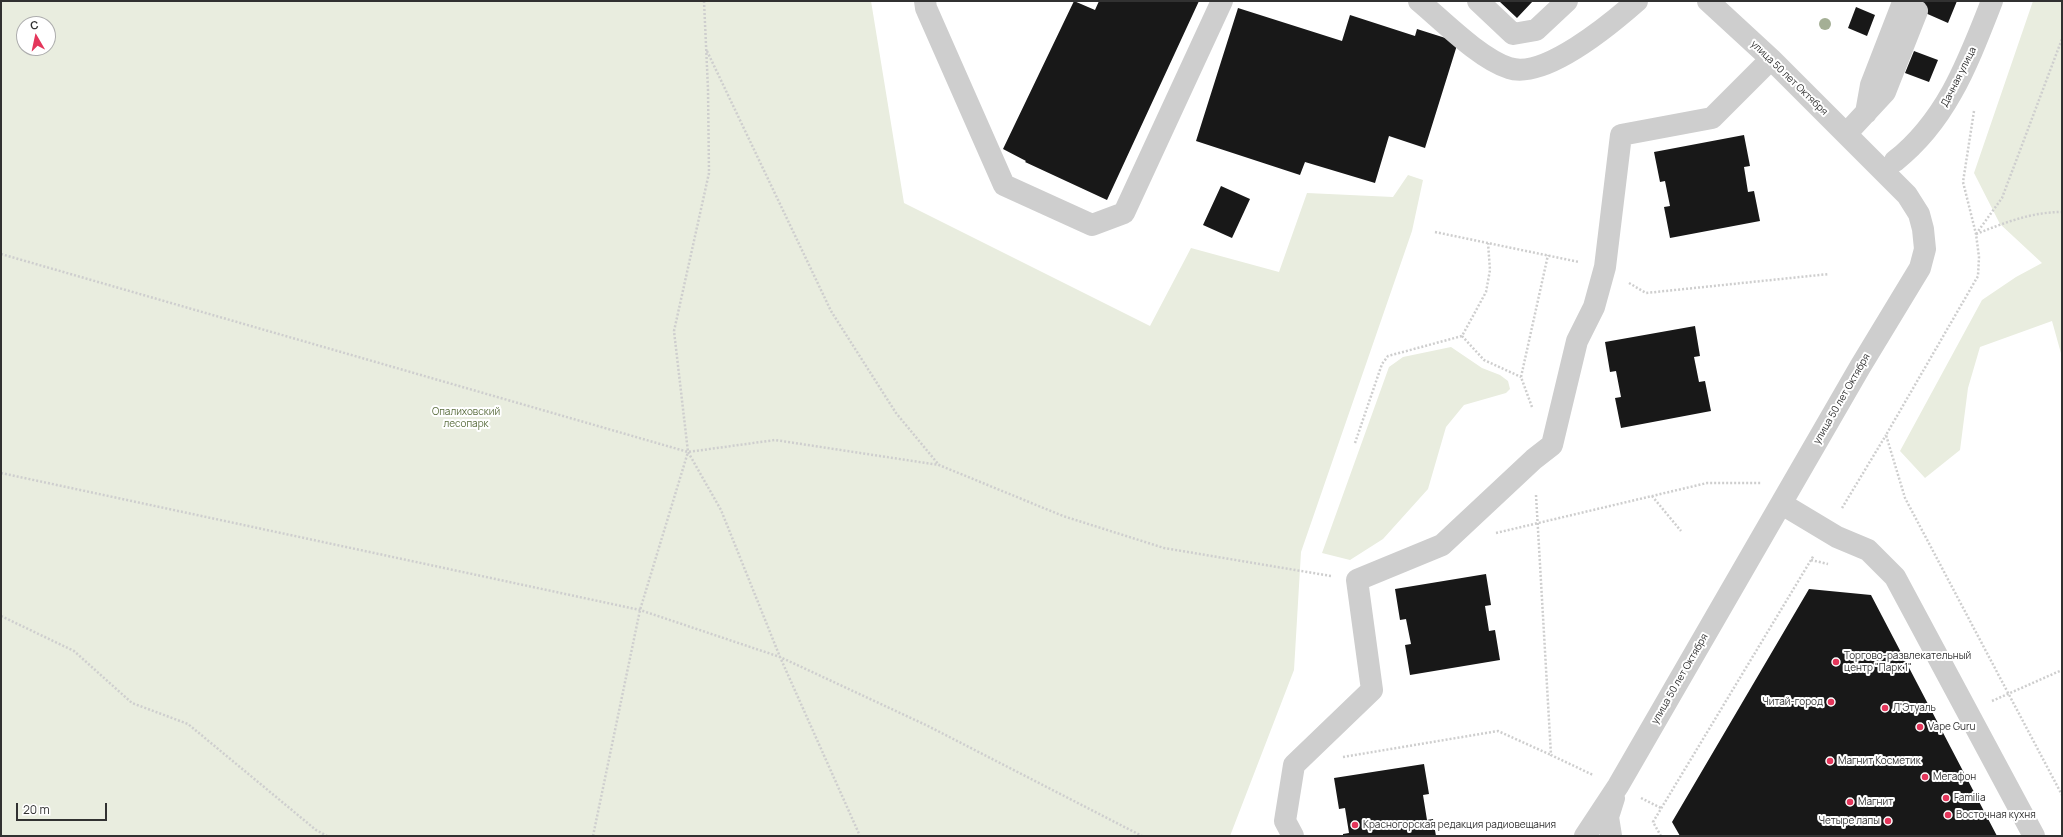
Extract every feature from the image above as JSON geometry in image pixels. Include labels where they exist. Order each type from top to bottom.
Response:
[{"type":"street","points":[[925,1],[926,8],[1004,185],[1092,225],[1124,213],[1222,1]]},
{"type":"street","points":[[1419,1],[1484,54],[1510,69],[1531,68],[1550,63],[1616,19],[1637,1]]},
{"type":"street","points":[[1478,1],[1513,34],[1536,30],[1567,1]]},
{"type":"street","name":"улица 50 лет Октября","points":[[1585,836],[1626,790],[1782,504],[1860,367],[1920,268],[1925,249],[1923,229],[1919,214],[1907,195],[1771,60],[1708,1]]},
{"type":"street","name":"Дачная улица","points":[[1895,161],[1922,137],[1948,100],[1969,60],[1992,1]]},
{"type":"street","points":[[1846,134],[1866,113],[1870,85],[1910,8]]},
{"type":"street","points":[[1293,836],[1285,821],[1294,765],[1372,690],[1357,580],[1442,545],[1534,459],[1552,445],[1577,341],[1594,307],[1605,267],[1621,135],[1712,118],[1771,60]]},
{"type":"street","points":[[1782,504],[1828,531],[1868,550],[1895,577],[2034,836]]},
{"type":"street","points":[[1611,836],[1608,817],[1626,790]]},
{"type":"path","points":[[704,1],[709,173],[674,330],[688,452],[721,510],[780,657],[860,836]]},
{"type":"path","points":[[1976,234],[2002,198],[2062,39]]},
{"type":"path","points":[[706,48],[831,311],[896,413],[939,465]]},
{"type":"path","points":[[2058,51],[2062,53]]},
{"type":"path","points":[[1661,836],[1652,822],[1886,435],[1978,276],[1979,258],[1976,234],[1963,182],[1975,105]]},
{"type":"path","points":[[1976,234],[2014,219],[2046,212],[2062,212]]},
{"type":"path","points":[[1435,232],[1605,267],[1646,293],[1829,274]]},
{"type":"path","points":[[1354,443],[1382,364],[1388,356],[1462,336],[1486,292],[1490,270],[1488,243]]},
{"type":"path","points":[[1,254],[688,452],[775,440],[939,465],[1063,516],[1164,548],[1357,580]]},
{"type":"path","points":[[1548,255],[1520,377],[1534,412],[1556,428]]},
{"type":"path","points":[[1462,336],[1484,360],[1520,377]]},
{"type":"path","points":[[1886,435],[1904,498],[2062,795]]},
{"type":"path","points":[[593,836],[640,610],[688,452]]},
{"type":"path","points":[[1534,459],[1551,755]]},
{"type":"path","points":[[1,473],[640,610],[780,657],[928,726],[1142,836]]},
{"type":"path","points":[[1494,533],[1538,524],[1707,483],[1794,483]]},
{"type":"path","points":[[1652,496],[1681,530]]},
{"type":"path","points":[[1,616],[74,651],[132,703],[188,724],[316,830],[327,836]]},
{"type":"path","points":[[1969,713],[2008,693],[2062,670]]},
{"type":"path","points":[[1341,758],[1498,731],[1594,775]]},
{"type":"path","points":[[1626,790],[1661,808]]},
{"type":"green space","name":"Опалиховский лесопарк","points":[[1,1],[871,1],[904,203],[1150,326],[1191,248],[1279,272],[1307,193],[1393,197],[1408,175],[1423,180],[1412,231],[1301,552],[1294,670],[1230,836],[1,836]]},
{"type":"green space","points":[[2033,1],[2062,1],[2062,357],[2052,321],[1980,347],[1968,388],[1960,450],[1925,478],[1900,451],[1982,300],[2016,277],[2042,263],[2000,224],[1974,173]]},
{"type":"green space","points":[[1451,347],[1482,368],[1500,375],[1508,381],[1510,389],[1506,393],[1464,405],[1446,427],[1428,489],[1383,539],[1350,560],[1322,553],[1389,367],[1403,357]]},
{"type":"building","points":[[1074,1],[1095,10],[1099,1],[1199,1],[1107,200],[1025,162],[1026,161],[1003,149]]},
{"type":"building","points":[[1499,1],[1533,1],[1517,18]]},
{"type":"building","points":[[1898,1],[1957,1],[1948,23]]},
{"type":"building","points":[[1856,7],[1875,15],[1867,36],[1848,28]]},
{"type":"building","points":[[1238,8],[1342,41],[1350,15],[1415,36],[1417,29],[1458,42],[1425,148],[1389,136],[1375,183],[1305,162],[1300,175],[1196,141]]},
{"type":"building","points":[[1914,51],[1938,60],[1929,82],[1905,73]]},
{"type":"building","points":[[1744,135],[1750,166],[1744,167],[1748,192],[1754,191],[1760,221],[1670,238],[1664,207],[1670,206],[1665,181],[1660,182],[1654,152]]},
{"type":"building","points":[[1221,186],[1250,199],[1232,238],[1203,225]]},
{"type":"building","points":[[1695,326],[1700,356],[1694,357],[1699,382],[1705,381],[1711,411],[1621,428],[1615,398],[1621,397],[1616,371],[1610,372],[1605,342]]},
{"type":"building","points":[[1486,574],[1491,605],[1485,606],[1489,631],[1495,630],[1500,660],[1410,675],[1405,645],[1411,644],[1406,619],[1400,620],[1395,589]]},
{"type":"building","name":"Торгово-развлекательный центр \"Парк 1\"","points":[[1809,589],[1871,595],[1997,836],[1680,836],[1672,822]]},
{"type":"building","points":[[1424,764],[1429,794],[1423,795],[1427,820],[1433,819],[1436,836],[1343,836],[1343,834],[1349,833],[1345,808],[1339,809],[1334,778]]},
{"type":"place","name":"Торгово-развлекательный центр \"Парк 1\"","points":[[1836,662]]},
{"type":"place","name":"Читай-город","points":[[1831,702]]},
{"type":"place","name":"Л'Этуаль","points":[[1885,708]]},
{"type":"place","name":"Vape Guru","points":[[1920,727]]},
{"type":"place","name":"Магнит Косметик","points":[[1830,761]]},
{"type":"place","name":"Мегафон","points":[[1925,777]]},
{"type":"place","name":"Familia","points":[[1946,798]]},
{"type":"place","name":"Магнит","points":[[1850,802]]},
{"type":"place","name":"Восточная кухня","points":[[1948,815]]},
{"type":"place","name":"Четыре лапы","points":[[1888,821]]},
{"type":"place","name":"Красногорская редакция радиовещания","points":[[1355,825]]}]
